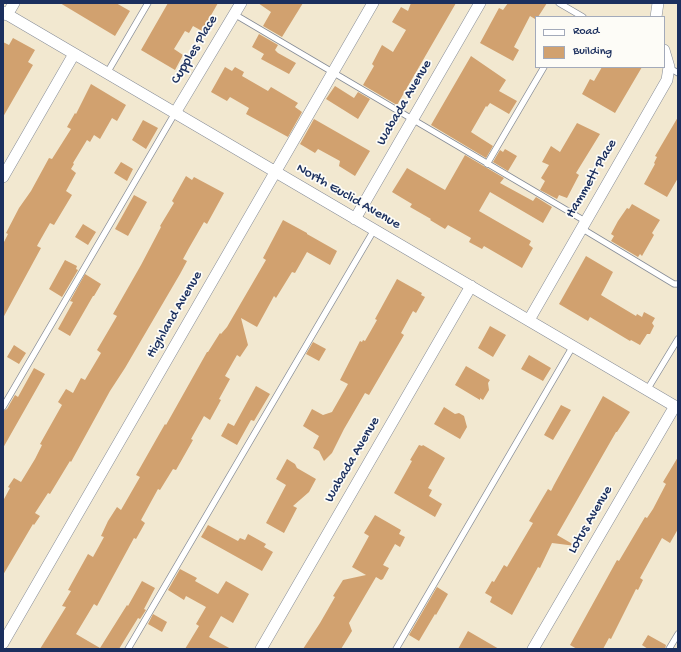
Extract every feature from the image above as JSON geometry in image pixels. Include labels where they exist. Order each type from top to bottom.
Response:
[{"type":"street","points":[[5,14],[14,3]]},
{"type":"street","name":"Cupples Place","points":[[175,113],[240,3]]},
{"type":"street","name":"Highland Avenue","points":[[3,643],[373,3]]},
{"type":"street","name":"Wabada Avenue","points":[[355,218],[480,3]]},
{"type":"street","points":[[656,16],[658,3]]},
{"type":"street","name":"North Euclid Avenue","points":[[5,14],[677,407]]},
{"type":"street","name":"Hammett Place","points":[[529,320],[667,80],[670,68],[665,53]]},
{"type":"street","points":[[3,177],[74,54]]},
{"type":"street","name":"Wabada Avenue","points":[[261,649],[471,286]]},
{"type":"street","name":"Lotus Avenue","points":[[533,649],[677,407]]},
{"type":"lane","points":[[107,73],[148,3]]},
{"type":"lane","points":[[559,3],[581,16]]},
{"type":"lane","points":[[234,14],[413,119],[487,164],[674,284],[678,284]]},
{"type":"lane","points":[[487,164],[543,68]]},
{"type":"lane","points":[[3,407],[175,113]]},
{"type":"lane","points":[[128,649],[374,230]]},
{"type":"lane","points":[[648,390],[678,339]]},
{"type":"lane","points":[[396,649],[573,346]]},
{"type":"lane","points":[[669,649],[678,634]]},
{"type":"building","points":[[60,3],[116,3],[130,11],[115,36]]},
{"type":"building","points":[[168,3],[218,3],[202,31],[193,26],[189,33],[185,31],[174,49],[183,55],[175,70],[141,50]]},
{"type":"building","points":[[258,3],[303,3],[282,37],[263,26],[271,12]]},
{"type":"building","points":[[411,3],[456,3],[397,105],[363,85],[374,66],[372,64],[382,45],[393,52],[406,30],[392,22],[401,7],[408,11]]},
{"type":"building","points":[[508,3],[547,3],[539,16],[535,16],[535,19],[530,16],[514,47],[519,50],[513,61],[480,43],[499,8],[503,10]]},
{"type":"building","points":[[259,34],[278,45],[275,50],[278,53],[296,63],[289,74],[261,59],[264,54],[252,47]]},
{"type":"building","points":[[13,38],[35,50],[28,62],[33,65],[3,117],[3,42],[9,45]]},
{"type":"building","points":[[471,56],[506,80],[499,91],[517,101],[509,114],[490,103],[487,107],[486,106],[471,132],[493,146],[486,158],[431,125]]},
{"type":"building","points":[[225,67],[232,71],[235,67],[244,72],[242,76],[268,91],[271,87],[298,103],[295,107],[302,112],[288,137],[246,114],[249,108],[230,97],[227,101],[211,92]]},
{"type":"building","points":[[601,68],[641,68],[615,113],[582,94],[590,79],[594,81]]},
{"type":"building","points":[[91,84],[126,105],[117,121],[112,118],[100,139],[94,135],[90,142],[87,140],[73,163],[74,164],[71,169],[76,173],[66,191],[72,195],[54,225],[50,223],[38,244],[37,246],[41,248],[3,318],[3,244],[8,234],[6,233],[49,158],[52,159],[71,129],[67,127],[75,113],[76,114]]},
{"type":"building","points":[[335,86],[354,98],[358,92],[370,99],[358,119],[326,99]]},
{"type":"building","points":[[678,117],[678,178],[667,197],[644,184],[655,164],[654,163],[657,157],[655,156]]},
{"type":"building","points":[[314,119],[370,151],[355,176],[339,166],[340,161],[318,149],[315,153],[300,144]]},
{"type":"building","points":[[143,120],[158,128],[146,149],[132,140]]},
{"type":"building","points":[[577,123],[600,134],[576,173],[579,175],[567,198],[559,195],[557,199],[540,190],[545,181],[541,178],[549,165],[542,162],[551,146],[560,152]]},
{"type":"building","points":[[505,149],[517,156],[508,171],[493,162],[500,150],[503,152]]},
{"type":"building","points":[[465,155],[504,178],[500,183],[533,201],[536,197],[552,207],[543,223],[490,192],[479,211],[531,241],[529,245],[533,248],[522,268],[484,246],[482,249],[469,242],[471,238],[448,225],[445,229],[410,207],[412,204],[392,192],[407,168],[445,190]]},
{"type":"building","points":[[121,162],[133,169],[127,181],[114,173]]},
{"type":"building","points":[[186,176],[192,180],[194,177],[224,193],[207,224],[204,222],[189,248],[183,259],[187,261],[180,274],[110,391],[71,462],[70,461],[50,494],[48,493],[35,513],[40,516],[34,525],[33,524],[3,575],[3,501],[10,488],[8,487],[14,478],[21,482],[35,459],[42,445],[40,444],[62,405],[58,402],[66,389],[73,393],[81,378],[85,380],[101,353],[97,350],[117,316],[113,314],[174,203],[172,201]]},
{"type":"building","points":[[134,195],[147,202],[128,236],[115,229]]},
{"type":"building","points":[[632,204],[660,220],[652,233],[654,235],[642,256],[640,254],[638,257],[611,241],[614,236],[611,234],[618,221],[627,208],[629,209]]},
{"type":"building","points":[[283,220],[337,251],[330,265],[307,252],[295,273],[292,272],[276,298],[274,296],[257,327],[241,318],[248,345],[240,357],[237,355],[225,376],[230,379],[219,399],[221,400],[210,420],[204,416],[191,439],[193,440],[176,470],[173,469],[160,490],[158,489],[141,520],[145,523],[136,539],[134,538],[97,606],[94,604],[76,634],[100,648],[127,605],[128,606],[142,581],[155,588],[144,609],[146,610],[140,619],[138,618],[119,649],[40,649],[66,607],[62,606],[71,591],[68,590],[88,554],[93,557],[104,537],[101,536],[108,521],[117,507],[121,510],[140,477],[136,475],[165,424],[166,425],[207,352],[220,333],[221,334],[227,327],[266,260],[263,258]]},
{"type":"building","points":[[83,224],[96,232],[88,245],[75,237]]},
{"type":"building","points":[[586,256],[613,272],[601,295],[636,316],[637,314],[642,317],[644,312],[655,318],[652,323],[654,326],[650,334],[647,334],[640,345],[631,340],[630,341],[590,317],[588,321],[559,304]]},
{"type":"building","points":[[65,260],[77,266],[76,269],[78,270],[62,297],[49,289]]},
{"type":"building","points":[[85,274],[101,284],[70,336],[58,329],[73,302],[70,301]]},
{"type":"building","points":[[397,279],[422,293],[421,295],[425,297],[416,313],[413,311],[401,333],[404,335],[369,395],[365,393],[332,453],[324,461],[319,451],[313,448],[319,436],[303,426],[312,409],[323,415],[332,412],[348,384],[340,380],[360,341],[365,341],[377,320],[375,319]]},
{"type":"building","points":[[490,326],[506,335],[493,357],[478,348]]},
{"type":"building","points":[[313,342],[326,349],[319,361],[306,354]]},
{"type":"building","points":[[14,345],[26,353],[19,364],[7,357]]},
{"type":"building","points":[[529,355],[551,368],[543,381],[521,369]]},
{"type":"building","points":[[466,366],[490,380],[488,383],[489,390],[483,400],[480,398],[480,400],[455,385]]},
{"type":"building","points":[[34,368],[45,374],[3,448],[3,411],[7,409],[15,395],[18,397]]},
{"type":"building","points":[[256,386],[270,394],[254,421],[251,420],[237,445],[221,436],[228,423],[234,426]]},
{"type":"building","points":[[603,396],[630,412],[616,432],[557,535],[576,546],[552,543],[540,568],[538,567],[512,615],[490,602],[492,597],[485,593],[492,581],[494,582],[504,565],[507,567],[533,523],[529,521],[548,489],[551,491]]},
{"type":"building","points":[[561,405],[571,410],[553,440],[544,435]]},
{"type":"building","points":[[444,407],[455,414],[459,413],[464,416],[467,427],[460,439],[434,424]]},
{"type":"building","points":[[419,445],[423,445],[445,458],[428,488],[432,490],[429,496],[442,504],[435,517],[394,493]]},
{"type":"building","points":[[678,457],[678,529],[670,543],[662,538],[640,578],[643,580],[638,590],[636,589],[611,639],[609,638],[603,649],[577,649],[570,645],[617,560],[619,561],[645,517],[647,518],[653,509],[666,484],[663,482]]},
{"type":"building","points":[[287,459],[295,464],[297,468],[316,479],[309,492],[293,506],[297,508],[284,533],[266,523],[286,485],[276,479]]},
{"type":"building","points":[[375,515],[401,530],[399,534],[405,537],[400,547],[395,544],[383,565],[389,568],[383,579],[381,580],[376,577],[349,623],[352,631],[341,649],[303,649],[320,623],[335,597],[333,596],[343,580],[366,575],[352,567],[369,536],[364,533]]},
{"type":"building","points":[[208,525],[238,541],[240,538],[245,540],[248,534],[266,544],[264,547],[273,552],[262,571],[201,537]]},
{"type":"building","points":[[180,569],[197,578],[195,581],[218,594],[226,581],[249,594],[233,623],[221,616],[209,637],[231,649],[185,649],[199,626],[196,624],[206,607],[186,596],[184,600],[168,590]]},
{"type":"building","points":[[437,587],[448,594],[419,641],[409,635]]},
{"type":"building","points":[[153,614],[167,622],[162,632],[148,624]]},
{"type":"building","points":[[468,631],[499,649],[458,649]]},
{"type":"building","points":[[648,635],[666,645],[665,649],[648,649],[642,645]]}]
